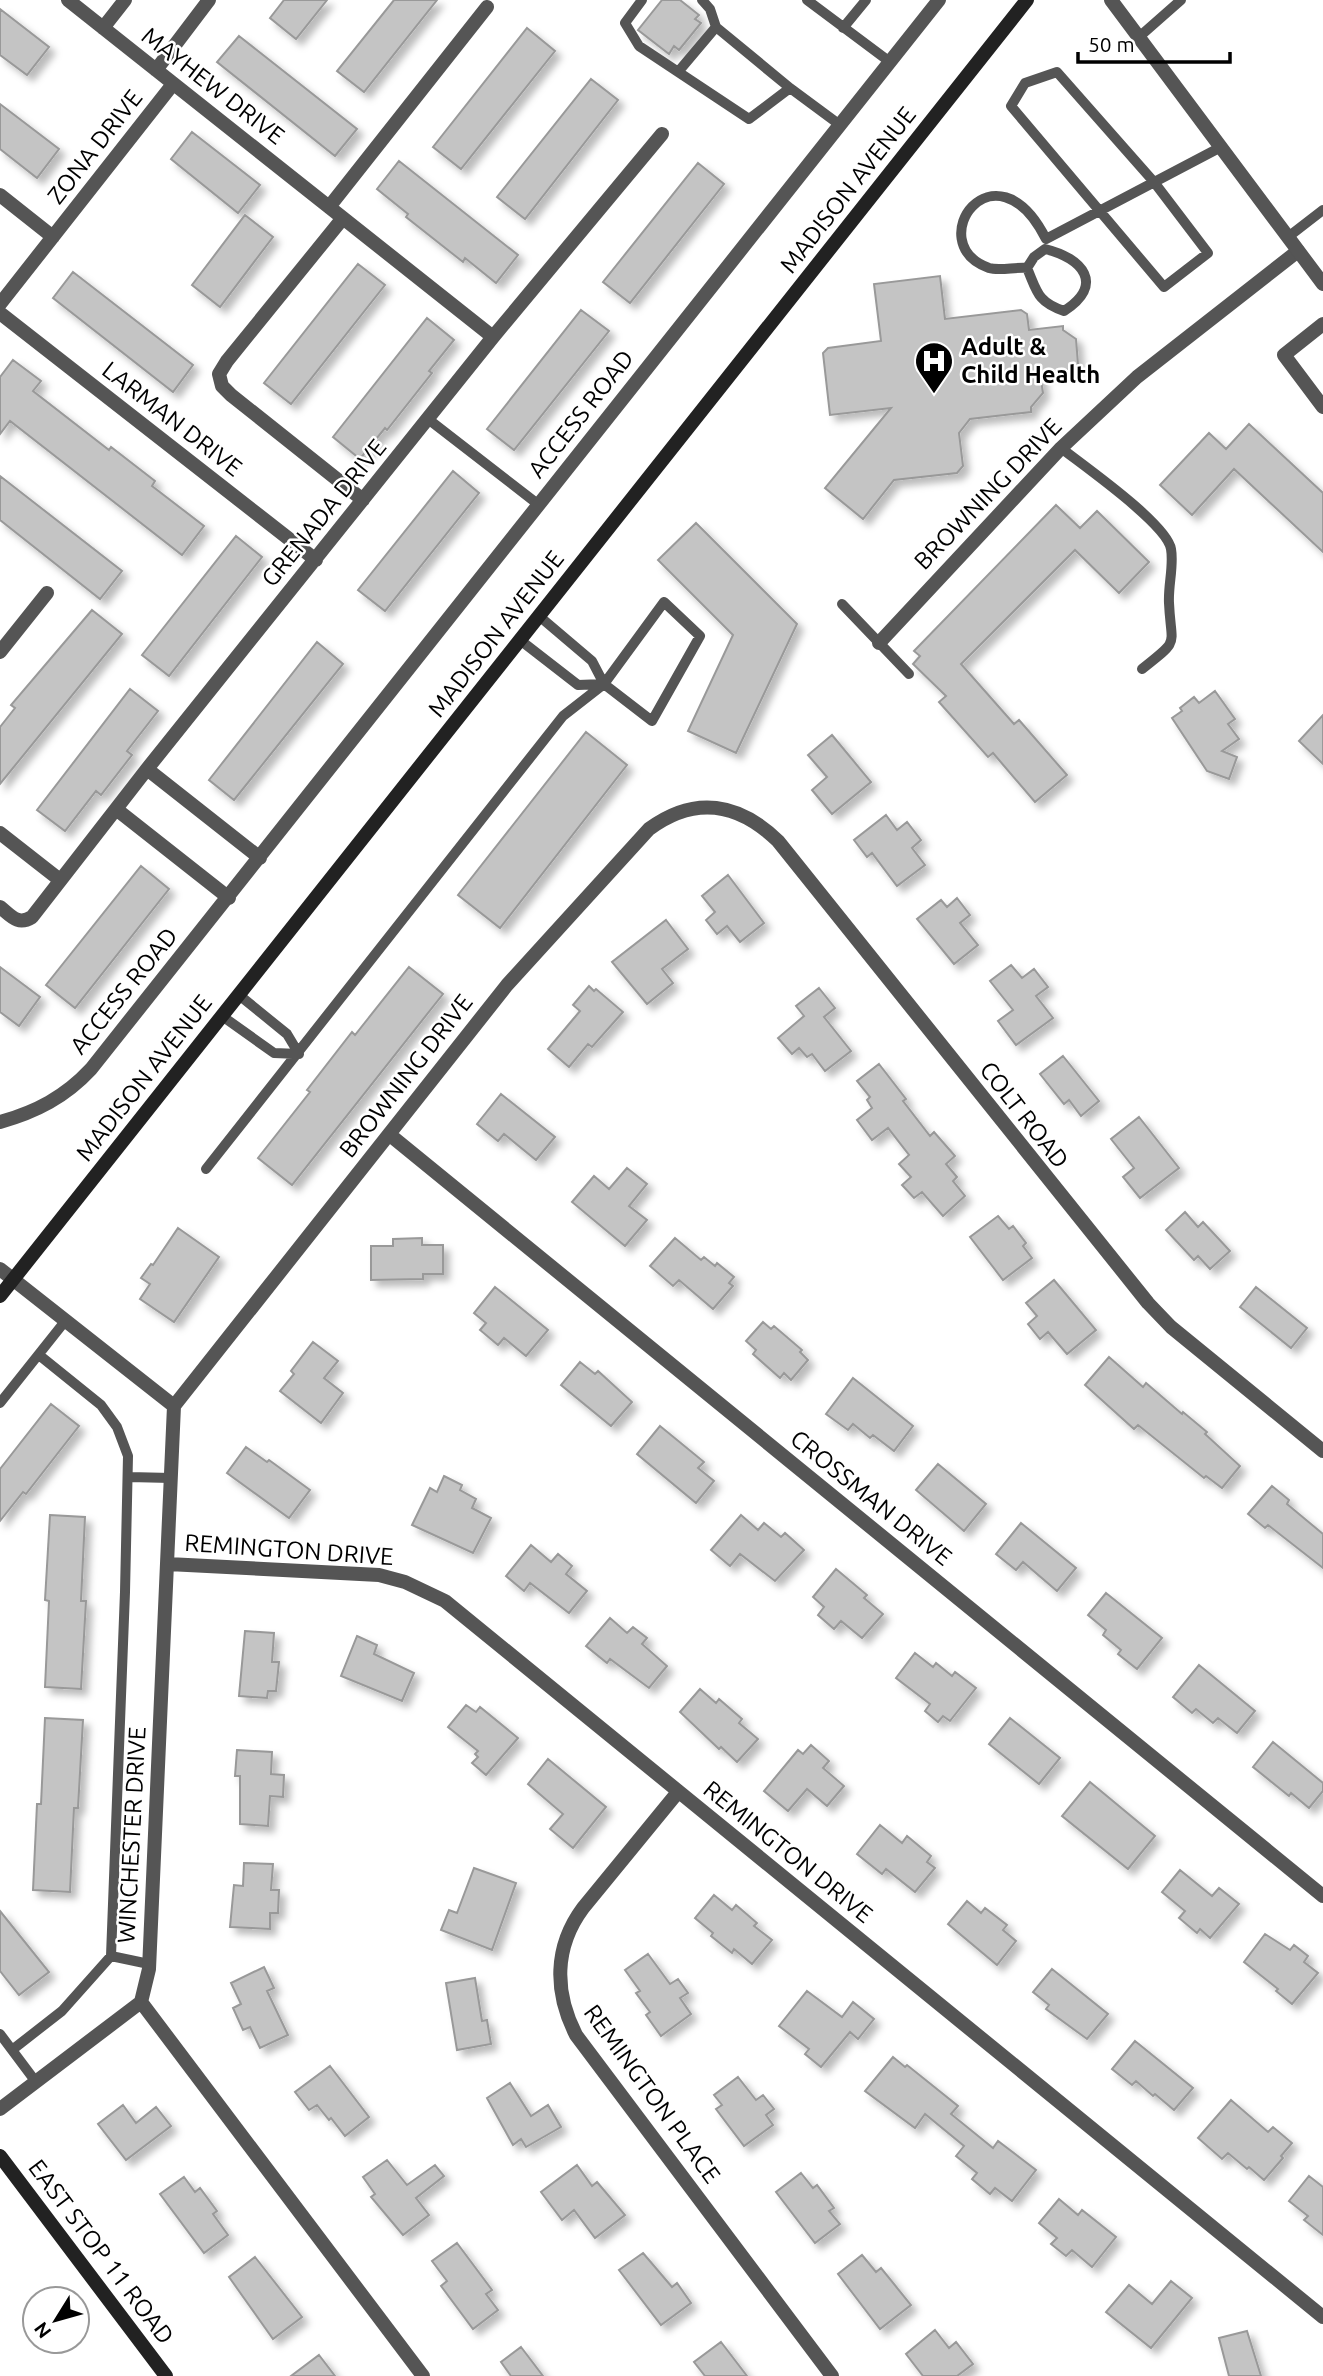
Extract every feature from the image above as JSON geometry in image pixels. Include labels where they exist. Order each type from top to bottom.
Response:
[{"type":"main road","name":"MADISON AVENUE","points":[[0,1296],[1027,0]]},
{"type":"main road","name":"EAST STOP 11 ROAD","points":[[0,2155],[166,2376]]},
{"type":"street","name":"MAYHEW DRIVE","points":[[68,0],[493,337]]},
{"type":"street","points":[[103,28],[125,0]]},
{"type":"street","name":"ZONA DRIVE","points":[[156,70],[209,0]]},
{"type":"street","name":"ACCESS ROAD","points":[[0,1122],[43,1107],[85,1076],[229,898],[939,0]]},
{"type":"street","points":[[1111,0],[1323,284]]},
{"type":"street","points":[[329,207],[487,7]]},
{"type":"street","name":"ZONA DRIVE","points":[[0,304],[173,84]]},
{"type":"street","name":"GRENADA DRIVE","points":[[0,907],[18,921],[24,922],[32,917],[493,337],[662,134]]},
{"type":"street","name":"ZONA DRIVE","points":[[0,195],[52,237]]},
{"type":"street","points":[[343,218],[219,374],[222,386],[231,395],[363,500]]},
{"type":"street","name":"BROWNING DRIVE","points":[[879,643],[1061,448],[1137,377],[1298,251]]},
{"type":"street","name":"LARMAN DRIVE","points":[[0,313],[316,560]]},
{"type":"street","points":[[1323,324],[1284,355],[1323,407]]},
{"type":"street","points":[[0,653],[47,593]]},
{"type":"street","points":[[147,769],[260,858]]},
{"type":"street","name":"BROWNING DRIVE","points":[[174,1406],[508,985],[640,839],[667,817],[702,807]]},
{"type":"street","name":"COLT ROAD","points":[[702,807],[728,809],[752,819],[778,841],[1148,1303],[1171,1327],[1323,1451]]},
{"type":"street","points":[[116,809],[229,898]]},
{"type":"street","points":[[0,833],[60,880]]},
{"type":"street","name":"CROSSMAN DRIVE","points":[[390,1135],[1323,1896]]},
{"type":"street","points":[[0,1269],[174,1406]]},
{"type":"street","name":"WINCHESTER DRIVE","points":[[141,2002],[148,1980],[149,1964],[174,1406]]},
{"type":"street","name":"REMINGTON DRIVE","points":[[167,1564],[379,1575],[421,1588],[445,1601],[1323,2317]]},
{"type":"street","name":"REMINGTON PLACE","points":[[678,1791],[572,1924],[561,1960],[559,1990],[576,2035],[832,2376]]},
{"type":"street","points":[[0,2109],[141,2002],[423,2376]]},
{"type":"lane","points":[[642,0],[625,23],[639,46],[748,119],[790,88]]},
{"type":"lane","points":[[702,0],[710,9],[716,27],[840,125]]},
{"type":"lane","points":[[807,0],[890,62]]},
{"type":"lane","points":[[844,28],[866,0]]},
{"type":"lane","points":[[1139,37],[1181,0]]},
{"type":"lane","points":[[678,72],[716,27]]},
{"type":"lane","points":[[1057,72],[1154,182],[1208,253],[1164,287],[1099,211],[1011,106],[1025,83],[1057,72]]},
{"type":"lane","points":[[1027,268],[1046,244],[1099,211],[1221,147]]},
{"type":"lane","points":[[987,196],[1006,196],[1025,207],[1037,221],[1046,244],[1080,264],[1086,280],[1083,295],[1064,311],[1050,306],[1039,298],[1027,268],[991,269],[979,263],[968,252],[960,238],[961,222],[970,207],[987,196]]},
{"type":"lane","points":[[1288,237],[1323,210]]},
{"type":"lane","points":[[428,419],[539,505]]},
{"type":"lane","points":[[1061,448],[1144,514],[1163,533],[1171,547],[1169,603],[1174,638],[1168,649],[1142,669]]},
{"type":"lane","points":[[206,1169],[299,1055],[564,716],[604,684],[664,601],[701,636],[652,721],[604,684],[592,662],[539,616]]},
{"type":"lane","points":[[842,604],[909,674]]},
{"type":"lane","points":[[520,640],[579,685],[604,684]]},
{"type":"lane","points":[[239,995],[287,1034],[299,1055]]},
{"type":"lane","points":[[222,1016],[274,1053],[299,1055]]},
{"type":"lane","points":[[0,1404],[65,1320]]},
{"type":"lane","points":[[12,2050],[62,2011],[111,1956],[128,1457],[117,1427],[101,1405],[39,1355]]},
{"type":"lane","points":[[129,1477],[171,1478]]},
{"type":"lane","points":[[111,1956],[149,1964]]},
{"type":"lane","points":[[0,2034],[36,2082]]},
{"type":"building","points":[[284,0],[327,0],[296,39],[270,18]]},
{"type":"building","points":[[394,0],[437,0],[364,92],[337,71]]},
{"type":"building","points":[[662,0],[680,0],[699,15],[695,19],[701,23],[679,50],[674,46],[669,54],[638,30]]},
{"type":"building","points":[[0,9],[49,47],[27,75],[0,55]]},
{"type":"building","points":[[527,28],[555,51],[461,169],[433,147]]},
{"type":"building","points":[[239,36],[357,129],[335,156],[217,62]]},
{"type":"building","points":[[591,79],[618,100],[525,219],[497,197]]},
{"type":"building","points":[[0,104],[59,149],[37,178],[0,149]]},
{"type":"building","points":[[192,132],[260,185],[238,213],[171,159]]},
{"type":"building","points":[[399,161],[518,255],[496,283],[465,258],[463,262],[406,217],[408,214],[377,189]]},
{"type":"building","points":[[698,163],[724,184],[630,303],[603,282]]},
{"type":"building","points":[[245,215],[273,237],[220,307],[192,285]]},
{"type":"building","points":[[358,264],[385,285],[291,404],[264,383]]},
{"type":"building","points":[[73,272],[193,365],[173,392],[53,298]]},
{"type":"building","name":"Adult & Child Health","points":[[940,276],[945,319],[1021,310],[1027,314],[1029,330],[1063,326],[1063,330],[1076,339],[1078,364],[1074,369],[1040,373],[1043,393],[1031,407],[1031,412],[970,419],[959,433],[963,466],[957,473],[894,480],[863,519],[825,488],[891,408],[830,415],[823,353],[828,348],[881,341],[874,284]]},
{"type":"building","points":[[581,310],[609,331],[514,450],[487,429]]},
{"type":"building","points":[[427,318],[454,340],[387,430],[385,428],[360,459],[333,437]]},
{"type":"building","points":[[13,360],[41,381],[33,391],[109,450],[111,447],[155,481],[152,486],[204,526],[182,555],[10,421],[0,434],[0,377]]},
{"type":"building","points":[[1249,424],[1323,493],[1323,552],[1234,469],[1192,515],[1160,485],[1209,433],[1226,449]]},
{"type":"building","points":[[453,471],[479,493],[385,611],[358,590]]},
{"type":"building","points":[[0,476],[122,571],[100,599],[0,520]]},
{"type":"building","points":[[1056,505],[1080,528],[1097,511],[1149,562],[1119,593],[1075,550],[961,664],[1014,724],[1019,720],[1067,775],[1035,802],[993,753],[988,757],[939,702],[946,696],[913,664],[920,656],[914,651]]},
{"type":"building","points":[[696,523],[797,624],[736,753],[688,731],[733,635],[658,560]]},
{"type":"building","points":[[236,536],[262,557],[169,676],[142,655]]},
{"type":"building","points":[[92,610],[122,634],[0,784],[0,727],[15,708],[11,705]]},
{"type":"building","points":[[317,642],[343,664],[234,800],[209,780]]},
{"type":"building","points":[[130,689],[158,711],[127,751],[132,755],[101,795],[96,791],[65,831],[37,810]]},
{"type":"building","points":[[1215,691],[1235,719],[1228,724],[1239,739],[1222,751],[1237,757],[1229,779],[1207,771],[1172,718],[1194,697],[1199,703]]},
{"type":"building","points":[[1323,715],[1323,764],[1299,741]]},
{"type":"building","points":[[586,732],[627,765],[500,928],[458,895]]},
{"type":"building","points":[[832,735],[871,782],[832,814],[812,790],[827,777],[808,755]]},
{"type":"building","points":[[886,815],[897,830],[907,822],[921,840],[912,848],[925,865],[897,886],[872,853],[867,857],[854,840]]},
{"type":"building","points":[[141,866],[169,889],[75,1008],[46,985]]},
{"type":"building","points":[[728,875],[764,923],[740,942],[727,926],[717,934],[706,920],[715,912],[702,896]]},
{"type":"building","points":[[957,898],[970,915],[960,923],[978,945],[954,964],[917,919],[941,900],[947,907]]},
{"type":"building","points":[[666,920],[688,949],[662,969],[673,983],[647,1004],[612,962]]},
{"type":"building","points":[[1011,965],[1022,978],[1034,969],[1048,987],[1036,996],[1053,1018],[1016,1045],[998,1021],[1013,1010],[990,981]]},
{"type":"building","points":[[0,967],[40,997],[19,1026],[0,1012]]},
{"type":"building","points":[[409,967],[443,994],[292,1185],[258,1158],[310,1092],[307,1090],[352,1032],[355,1035]]},
{"type":"building","points":[[589,986],[623,1012],[592,1047],[588,1044],[569,1067],[548,1049],[580,1011],[573,1005]]},
{"type":"building","points":[[819,988],[835,1008],[824,1017],[851,1051],[825,1071],[812,1054],[807,1057],[799,1048],[792,1054],[778,1038],[804,1016],[796,1006]]},
{"type":"building","points":[[1063,1056],[1099,1101],[1081,1116],[1069,1100],[1064,1104],[1040,1074]]},
{"type":"building","points":[[879,1064],[930,1136],[934,1132],[955,1156],[946,1164],[957,1177],[953,1181],[965,1196],[943,1216],[922,1192],[914,1198],[902,1185],[911,1177],[899,1164],[909,1155],[888,1128],[872,1140],[857,1120],[872,1108],[867,1100],[870,1097],[857,1081]]},
{"type":"building","points":[[501,1094],[555,1137],[536,1160],[504,1134],[498,1141],[477,1124]]},
{"type":"building","points":[[1139,1117],[1179,1168],[1140,1198],[1123,1177],[1134,1168],[1111,1139]]},
{"type":"building","points":[[627,1168],[647,1184],[629,1206],[647,1220],[625,1246],[572,1202],[594,1176],[609,1189]]},
{"type":"building","points":[[1185,1212],[1198,1227],[1203,1222],[1230,1251],[1210,1269],[1198,1256],[1194,1260],[1166,1230]]},
{"type":"building","points":[[998,1216],[1009,1229],[1013,1226],[1026,1243],[1023,1246],[1032,1258],[1003,1280],[970,1237]]},
{"type":"building","points":[[178,1228],[219,1257],[174,1322],[140,1299],[150,1284],[141,1278]]},
{"type":"building","points":[[422,1238],[422,1245],[443,1245],[443,1274],[423,1274],[423,1279],[371,1280],[371,1246],[393,1246],[393,1239]]},
{"type":"building","points":[[675,1238],[701,1260],[704,1257],[715,1266],[717,1263],[734,1277],[729,1283],[733,1286],[713,1309],[679,1280],[673,1286],[650,1266]]},
{"type":"building","points":[[1054,1280],[1096,1330],[1067,1354],[1048,1332],[1040,1339],[1028,1324],[1037,1316],[1026,1303]]},
{"type":"building","points":[[495,1287],[548,1330],[526,1356],[504,1338],[498,1345],[480,1330],[486,1323],[474,1313]]},
{"type":"building","points":[[1256,1287],[1307,1328],[1291,1348],[1240,1307]]},
{"type":"building","points":[[763,1322],[771,1329],[774,1326],[802,1350],[800,1352],[808,1360],[791,1380],[784,1373],[780,1378],[753,1354],[756,1350],[746,1341]]},
{"type":"building","points":[[313,1342],[338,1361],[324,1378],[343,1393],[321,1423],[280,1391],[294,1374],[291,1371]]},
{"type":"building","points":[[1109,1357],[1143,1387],[1146,1383],[1182,1414],[1183,1412],[1240,1466],[1222,1488],[1206,1476],[1204,1478],[1138,1425],[1134,1429],[1085,1385]]},
{"type":"building","points":[[580,1362],[595,1374],[598,1371],[632,1402],[611,1426],[561,1385]]},
{"type":"building","points":[[853,1378],[913,1426],[894,1451],[873,1435],[870,1438],[853,1424],[848,1430],[826,1414]]},
{"type":"building","points":[[51,1404],[79,1426],[26,1494],[23,1492],[0,1521],[0,1469]]},
{"type":"building","points":[[660,1426],[704,1462],[698,1468],[714,1481],[696,1503],[637,1454]]},
{"type":"building","points":[[246,1447],[310,1490],[289,1518],[227,1473]]},
{"type":"building","points":[[938,1464],[986,1504],[964,1531],[916,1490]]},
{"type":"building","points":[[444,1476],[462,1485],[460,1490],[476,1499],[472,1508],[491,1518],[473,1553],[412,1525],[430,1488],[437,1492]]},
{"type":"building","points":[[1272,1486],[1289,1500],[1287,1504],[1323,1534],[1323,1568],[1268,1525],[1265,1528],[1248,1514]]},
{"type":"building","points":[[50,1515],[85,1517],[81,1601],[86,1601],[81,1689],[45,1687],[49,1601],[45,1600]]},
{"type":"building","points":[[741,1515],[758,1530],[764,1523],[781,1537],[785,1533],[804,1550],[775,1581],[740,1554],[730,1566],[711,1550]]},
{"type":"building","points":[[1021,1523],[1076,1568],[1057,1591],[1023,1562],[1016,1570],[996,1554]]},
{"type":"building","points":[[531,1545],[551,1562],[558,1554],[572,1566],[566,1574],[587,1591],[569,1613],[530,1583],[524,1591],[506,1576]]},
{"type":"building","points":[[836,1569],[867,1595],[864,1598],[883,1614],[862,1638],[841,1621],[834,1629],[818,1615],[824,1607],[813,1597]]},
{"type":"building","points":[[1106,1593],[1162,1638],[1137,1669],[1118,1654],[1121,1650],[1103,1635],[1106,1630],[1088,1615]]},
{"type":"building","points":[[610,1618],[627,1633],[633,1627],[647,1638],[642,1644],[667,1666],[649,1688],[610,1659],[607,1663],[586,1646]]},
{"type":"building","points":[[245,1631],[274,1633],[272,1662],[279,1662],[276,1691],[268,1691],[267,1698],[239,1696]]},
{"type":"building","points":[[357,1636],[377,1645],[374,1654],[414,1673],[402,1701],[341,1676]]},
{"type":"building","points":[[915,1653],[933,1667],[936,1663],[952,1676],[955,1672],[976,1688],[950,1721],[943,1716],[938,1722],[925,1711],[930,1704],[896,1678]]},
{"type":"building","points":[[1199,1665],[1255,1711],[1237,1733],[1218,1718],[1213,1723],[1196,1709],[1192,1713],[1173,1697]]},
{"type":"building","points":[[700,1689],[716,1703],[719,1699],[742,1719],[739,1723],[758,1739],[737,1762],[680,1712]]},
{"type":"building","points":[[466,1705],[476,1712],[480,1707],[518,1738],[486,1775],[472,1763],[478,1757],[475,1754],[478,1751],[448,1727]]},
{"type":"building","points":[[45,1718],[83,1720],[78,1808],[74,1808],[70,1892],[33,1890]]},
{"type":"building","points":[[1010,1718],[1060,1758],[1039,1784],[989,1744]]},
{"type":"building","points":[[1273,1742],[1323,1783],[1323,1791],[1309,1808],[1291,1793],[1289,1796],[1253,1767]]},
{"type":"building","points":[[811,1745],[829,1761],[823,1768],[844,1786],[827,1806],[807,1789],[788,1811],[764,1791],[798,1750],[803,1754]]},
{"type":"building","points":[[237,1750],[272,1752],[271,1774],[284,1775],[283,1797],[270,1796],[268,1826],[240,1824],[240,1776],[235,1776]]},
{"type":"building","points":[[548,1759],[606,1807],[573,1848],[550,1829],[563,1814],[528,1784]]},
{"type":"building","points":[[1090,1782],[1155,1836],[1128,1869],[1062,1816]]},
{"type":"building","points":[[880,1825],[902,1843],[907,1836],[931,1856],[927,1862],[935,1868],[915,1892],[886,1869],[882,1874],[857,1854]]},
{"type":"building","points":[[244,1863],[273,1864],[271,1890],[279,1890],[278,1913],[270,1913],[270,1929],[230,1927],[234,1885],[243,1886]]},
{"type":"building","points":[[474,1868],[516,1883],[492,1950],[441,1930],[449,1910],[457,1913]]},
{"type":"building","points":[[1180,1870],[1212,1896],[1219,1888],[1239,1904],[1210,1938],[1200,1929],[1197,1933],[1179,1918],[1185,1911],[1162,1892]]},
{"type":"building","points":[[714,1895],[732,1910],[736,1905],[757,1923],[754,1926],[772,1940],[752,1964],[734,1949],[732,1953],[695,1918]]},
{"type":"building","points":[[967,1901],[981,1913],[985,1908],[1007,1925],[1003,1930],[1016,1941],[997,1965],[948,1924]]},
{"type":"building","points":[[0,1911],[49,1972],[19,1995],[0,1971]]},
{"type":"building","points":[[1265,1934],[1290,1950],[1294,1945],[1308,1956],[1304,1962],[1318,1973],[1292,2004],[1244,1962]]},
{"type":"building","points":[[648,1954],[670,1984],[678,1979],[688,1993],[680,1998],[691,2014],[661,2036],[646,2015],[650,2012],[636,1993],[640,1991],[625,1970]]},
{"type":"building","points":[[264,1967],[274,1988],[267,1991],[288,2035],[260,2048],[250,2027],[243,2030],[233,2008],[241,2004],[231,1983]]},
{"type":"building","points":[[1052,1969],[1108,2014],[1087,2039],[1046,2009],[1049,2005],[1033,1992]]},
{"type":"building","points":[[475,1978],[482,2021],[487,2020],[491,2044],[457,2050],[446,1983]]},
{"type":"building","points":[[807,1991],[842,2017],[853,2002],[874,2019],[858,2039],[850,2032],[821,2067],[805,2054],[809,2049],[779,2026]]},
{"type":"building","points":[[1135,2041],[1193,2088],[1174,2110],[1136,2081],[1132,2085],[1112,2069]]},
{"type":"building","points":[[893,2057],[958,2106],[951,2114],[993,2148],[998,2141],[1036,2170],[1012,2201],[995,2188],[990,2194],[972,2179],[977,2173],[956,2156],[964,2146],[925,2114],[915,2128],[865,2091]]},
{"type":"building","points":[[330,2066],[369,2117],[345,2136],[317,2105],[309,2110],[295,2092]]},
{"type":"building","points":[[738,2077],[756,2100],[763,2095],[774,2109],[766,2115],[773,2125],[744,2146],[716,2109],[722,2105],[714,2095]]},
{"type":"building","points":[[510,2083],[531,2116],[548,2105],[561,2127],[526,2147],[521,2139],[513,2145],[487,2098]]},
{"type":"building","points":[[1231,2100],[1268,2132],[1273,2127],[1292,2143],[1264,2180],[1228,2153],[1222,2159],[1198,2138]]},
{"type":"building","points":[[123,2105],[136,2123],[156,2107],[171,2126],[126,2160],[98,2124]]},
{"type":"building","points":[[387,2160],[407,2185],[435,2165],[444,2176],[416,2198],[429,2215],[403,2235],[371,2197],[375,2194],[363,2177]]},
{"type":"building","points":[[577,2165],[592,2186],[597,2182],[625,2215],[595,2238],[574,2210],[562,2220],[541,2192]]},
{"type":"building","points":[[801,2173],[813,2188],[817,2185],[834,2208],[829,2211],[840,2224],[815,2243],[776,2192]]},
{"type":"building","points":[[1309,2176],[1323,2187],[1323,2235],[1304,2220],[1308,2216],[1289,2201]]},
{"type":"building","points":[[184,2177],[195,2192],[200,2188],[217,2211],[213,2214],[228,2235],[204,2253],[160,2194]]},
{"type":"building","points":[[1059,2199],[1078,2215],[1082,2210],[1116,2237],[1092,2267],[1072,2250],[1066,2256],[1051,2244],[1057,2238],[1039,2223]]},
{"type":"building","points":[[457,2243],[492,2290],[486,2294],[498,2310],[473,2329],[441,2286],[447,2281],[432,2261]]},
{"type":"building","points":[[643,2253],[672,2287],[677,2283],[691,2303],[661,2325],[619,2270]]},
{"type":"building","points":[[862,2255],[876,2272],[881,2268],[911,2305],[880,2329],[838,2274]]},
{"type":"building","points":[[255,2257],[302,2317],[273,2339],[229,2277]]},
{"type":"building","points":[[1171,2281],[1192,2298],[1151,2348],[1106,2312],[1129,2285],[1152,2304]]},
{"type":"building","points":[[935,2330],[949,2348],[956,2342],[973,2364],[957,2376],[923,2376],[906,2354]]},
{"type":"building","points":[[1247,2331],[1261,2376],[1229,2376],[1219,2338]]},
{"type":"building","points":[[721,2342],[747,2376],[705,2376],[694,2362]]},
{"type":"building","points":[[521,2347],[543,2376],[511,2376],[501,2362]]},
{"type":"building","points":[[319,2355],[335,2376],[291,2376]]},
{"type":"place","name":"Adult & Child Health","points":[[934,395]]}]
